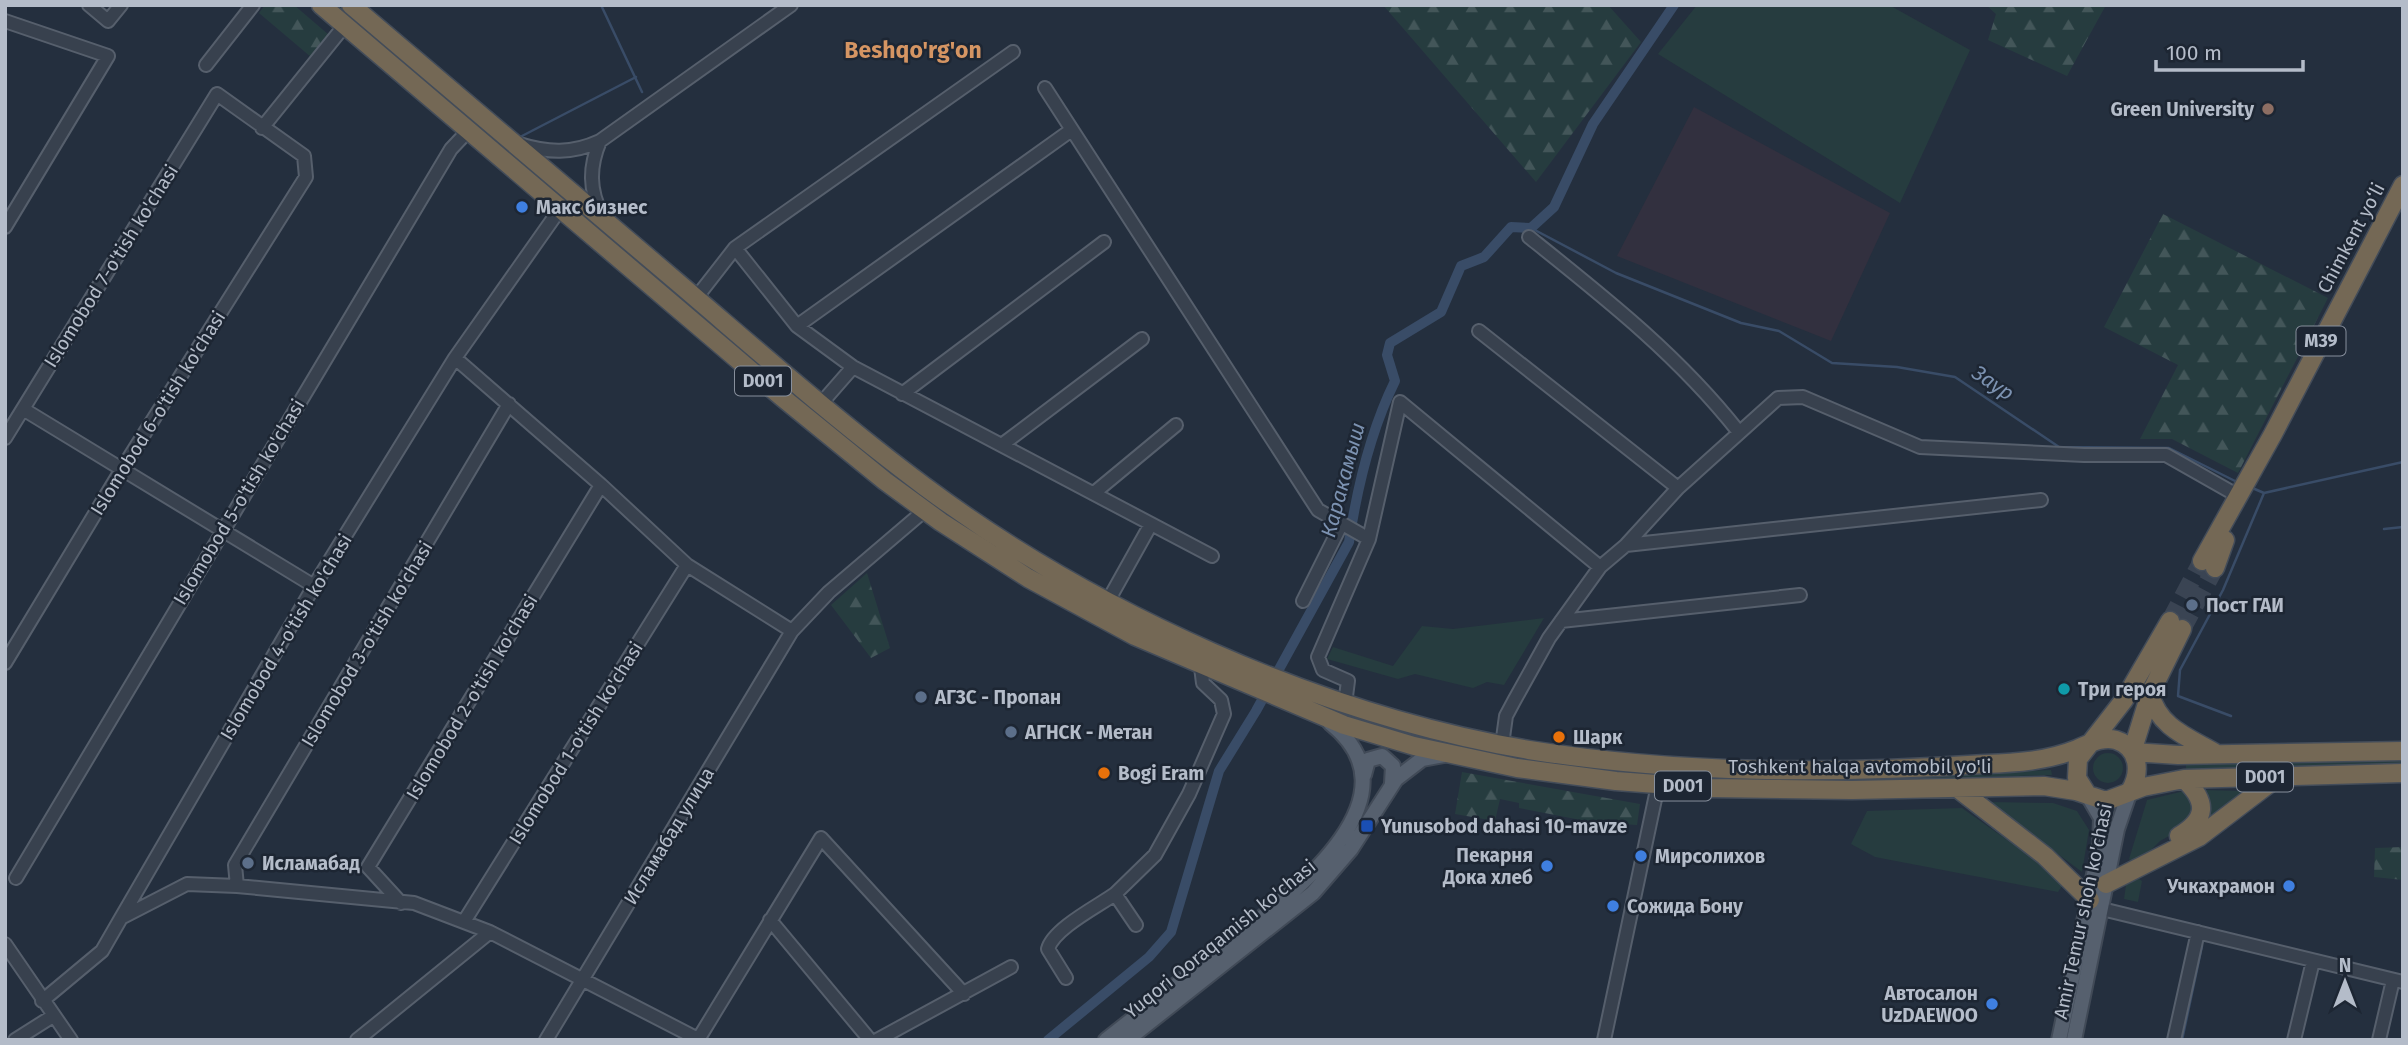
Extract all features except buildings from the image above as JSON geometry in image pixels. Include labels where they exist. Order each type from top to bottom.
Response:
[{"type":"highway","name":"Toshkent halqa avtomobil yo'li","points":[[321,5],[783,398],[924,510],[980,550],[1058,596],[1201,667],[1310,712],[1379,736],[1449,754],[1569,776],[1658,785],[1768,790],[2044,786],[2087,794],[2106,801],[2130,791],[2184,779],[2403,773]]},
{"type":"highway","name":"Toshkent halqa avtomobil yo'li","points":[[351,5],[795,382],[953,507],[1010,545],[1108,601],[1259,670],[1345,704],[1423,728],[1502,745],[1572,756],[1756,770],[1885,769],[2012,763],[2051,758],[2098,740],[2117,740],[2132,752],[2178,755],[2403,751]]},
{"type":"highway","name":"Chimkent yo‘li","points":[[2208,564],[2240,497],[2403,185]]},
{"type":"highway","points":[[625,264],[638,249]]},
{"type":"highway","points":[[783,398],[795,382]]},
{"type":"highway","points":[[2087,794],[2080,786],[2076,768],[2082,751],[2115,712],[2176,625],[2141,718],[2132,752],[2137,776],[2130,791]]},
{"type":"highway","points":[[2150,694],[2161,720],[2217,755]]},
{"type":"highway","points":[[2012,763],[2067,742],[2115,712]]},
{"type":"highway","points":[[2141,718],[2143,732],[2148,739],[2178,755]]},
{"type":"highway","points":[[1569,776],[1572,756]]},
{"type":"highway","points":[[2106,884],[2199,837],[2278,777]]},
{"type":"highway","points":[[2157,859],[2159,848],[2194,826],[2201,816],[2199,797],[2184,779]]},
{"type":"highway","points":[[1957,788],[2045,856],[2096,905]]},
{"type":"main road","points":[[1310,712],[1348,739],[1364,775]]},
{"type":"main road","name":"Yuqori Qoraqamish ko'chasi","points":[[1127,1040],[1313,893],[1355,844],[1392,785],[1413,764],[1431,756],[1449,754]]},
{"type":"main road","points":[[1364,775],[1368,760],[1382,757],[1393,766],[1392,785]]},
{"type":"main road","name":"Yuqori Qoraqamish ko'chasi","points":[[1107,1040],[1308,878],[1350,823],[1362,798],[1364,775]]},
{"type":"main road","name":"Amir Temur shoh ko'chasi","points":[[2059,1040],[2096,905],[2106,884],[2117,829],[2130,791]]},
{"type":"main road","name":"Amir Temur shoh ko'chasi","points":[[2074,1040],[2096,905],[2102,827],[2098,810],[2087,794]]},
{"type":"street","points":[[89,5],[108,21],[121,5]]},
{"type":"street","points":[[206,65],[253,5]]},
{"type":"street","points":[[512,142],[557,152],[578,150],[600,141],[791,5]]},
{"type":"street","points":[[5,21],[108,56],[5,228]]},
{"type":"street","points":[[262,128],[345,26]]},
{"type":"street","points":[[696,298],[735,248],[1013,52]]},
{"type":"street","points":[[1045,88],[1070,131],[1318,510],[1368,538]]},
{"type":"street","name":"Islomobod 7-o'tish ko'chasi","points":[[5,439],[217,94],[262,128]]},
{"type":"street","name":"Islomobod 6-o'tish ko'chasi","points":[[5,663],[122,468],[306,177],[307,163],[298,151],[262,128]]},
{"type":"street","name":"Islomobod 5-o'tish ko'chasi","points":[[16,878],[451,149],[468,131]]},
{"type":"street","points":[[797,326],[1070,131]]},
{"type":"street","points":[[600,141],[593,162],[592,188],[606,222]]},
{"type":"street","name":"Islomobod 4-o'tish ko'chasi","points":[[42,1001],[102,951],[314,586],[455,358],[560,209]]},
{"type":"street","points":[[1529,237],[1638,324],[1708,393],[1738,431]]},
{"type":"street","points":[[902,394],[1104,242]]},
{"type":"street","points":[[735,248],[797,326],[853,367],[1003,443],[1212,555]]},
{"type":"street","points":[[1479,331],[1678,488]]},
{"type":"street","points":[[1003,443],[1142,339]]},
{"type":"street","points":[[455,358],[601,485],[687,565],[792,631]]},
{"type":"street","points":[[825,399],[853,367]]},
{"type":"street","points":[[1502,745],[1506,716],[1561,621],[1600,567],[1626,545],[1678,488],[1738,431],[1778,398],[1803,397],[1920,447],[2084,456],[2166,456],[2240,497]]},
{"type":"street","points":[[1345,704],[1348,681],[1323,670],[1318,657],[1368,538],[1400,402],[1600,567]]},
{"type":"street","name":"Islomobod 3-o'tish ko'chasi","points":[[237,886],[235,865],[509,404]]},
{"type":"street","points":[[23,409],[314,586]]},
{"type":"street","points":[[1094,493],[1176,425]]},
{"type":"street","name":"Islomobod 2-o'tish ko'chasi","points":[[401,903],[368,867],[601,485]]},
{"type":"street","points":[[1626,545],[2041,500]]},
{"type":"street","name":"Исламабад улица","points":[[546,1040],[792,631],[829,592],[924,510]]},
{"type":"street","points":[[1108,601],[1151,524]]},
{"type":"street","points":[[1303,601],[1341,525]]},
{"type":"street","name":"Islomobod 1-o'tish ko'chasi","points":[[464,920],[687,565]]},
{"type":"street","points":[[1561,621],[1800,595]]},
{"type":"street","points":[[1066,978],[1048,949],[1050,943],[1066,927],[1115,894],[1155,855],[1189,794],[1224,714],[1221,700],[1203,683],[1201,667]]},
{"type":"street","points":[[1604,1040],[1658,785]]},
{"type":"street","points":[[121,918],[187,884],[237,886],[414,903],[490,932],[699,1039],[821,838],[964,994]]},
{"type":"street","points":[[1115,894],[1136,925]]},
{"type":"street","points":[[2096,905],[2398,981],[2379,1040]]},
{"type":"street","points":[[770,920],[870,1040]]},
{"type":"street","points":[[357,1040],[490,932]]},
{"type":"street","points":[[2174,1040],[2198,932]]},
{"type":"street","points":[[5,944],[71,1040]]},
{"type":"street","points":[[2294,1040],[2313,961]]},
{"type":"street","points":[[877,1040],[1011,967]]},
{"type":"street","points":[[15,1040],[53,1016]]},
{"type":"shaded area","points":[[1694,107],[1890,213],[1831,341],[1617,256]]},
{"type":"green space","points":[[265,5],[294,5],[329,35],[311,57],[259,13]]},
{"type":"green space","points":[[334,5],[344,5],[629,247],[625,252]]},
{"type":"green space","points":[[1383,5],[1608,5],[1641,42],[1536,182]]},
{"type":"green space","points":[[1697,5],[1889,5],[1970,50],[1900,203],[1658,54]]},
{"type":"green space","points":[[1986,5],[2106,5],[2067,76],[1988,40],[1996,14]]},
{"type":"green space","points":[[2163,214],[2328,298],[2238,473],[2172,439],[2140,439],[2178,365],[2104,327]]},
{"type":"green space","points":[[808,400],[889,467],[1253,678],[1402,730],[1454,743],[1560,761],[1559,766],[1454,749],[1351,721],[1153,638],[1060,589],[970,532],[886,470],[804,404]]},
{"type":"green space","points":[[867,573],[890,648],[871,658],[831,605]]},
{"type":"green space","points":[[1544,618],[1504,685],[1487,682],[1473,688],[1415,674],[1398,679],[1327,659],[1333,647],[1393,666],[1422,626],[1453,629]]},
{"type":"green space","points":[[2108,753],[2119,757],[2123,768],[2119,779],[2108,783],[2097,779],[2093,768],[2097,757]]},
{"type":"green space","points":[[2403,758],[2403,765],[2186,771],[2186,763]]},
{"type":"green space","points":[[1584,764],[1852,777],[2051,770],[2052,775],[1751,784],[1583,770]]},
{"type":"green space","points":[[1462,772],[1640,804],[1637,825],[1591,822],[1519,808],[1519,803],[1500,799],[1495,821],[1455,814]]},
{"type":"green space","points":[[2203,790],[2244,791],[2242,797],[2206,821]]},
{"type":"green space","points":[[2184,791],[2193,807],[2187,826],[2160,841],[2151,850],[2151,857],[2134,864],[2129,859],[2147,800]]},
{"type":"green space","points":[[1988,802],[2053,803],[2077,811],[2089,830],[2082,872]]},
{"type":"green space","points":[[1962,808],[2065,881],[2058,892],[1875,857],[1851,844],[1867,811]]},
{"type":"green space","points":[[2403,847],[2403,880],[2374,877],[2375,848]]},
{"type":"green space","points":[[2135,876],[2142,881],[2138,902],[2124,899],[2127,878]]},
{"type":"waterway","points":[[601,5],[642,92]]},
{"type":"waterway","name":"Каракамыш","points":[[1048,1040],[1149,957],[1171,932],[1219,771],[1256,711],[1349,542],[1366,460],[1395,381],[1387,355],[1390,343],[1441,312],[1461,266],[1484,257],[1511,227],[1531,228],[1554,207],[1593,124],[1674,5]]},
{"type":"waterway","points":[[520,137],[636,77]]},
{"type":"waterway","name":"Заур","points":[[1531,228],[1616,273],[1741,323],[1779,331],[1832,363],[1897,367],[1955,377],[2059,447],[2169,448],[2237,482]]},
{"type":"waterway","name":"Заур","points":[[2250,487],[2264,493],[2403,462]]},
{"type":"waterway","points":[[2231,716],[2178,696],[2180,670],[2223,590],[2264,493]]},
{"type":"waterway","points":[[2384,529],[2403,527]]},
{"type":"waterway","points":[[2182,1040],[2202,946]]},
{"type":"tunnel","points":[[2170,621],[2202,561]]},
{"type":"tunnel","points":[[2182,629],[2215,568]]},
{"type":"place","name":"Green University","points":[[2268,109]]},
{"type":"place","name":"Макс бизнес","points":[[522,207]]},
{"type":"place","name":"Пост ГАИ","points":[[2192,605]]},
{"type":"place","name":"Три героя","points":[[2064,689]]},
{"type":"place","name":"АГЗС - Пропан","points":[[921,697]]},
{"type":"place","name":"АГНСК - Метан","points":[[1011,732]]},
{"type":"place","name":"Шарк","points":[[1559,737]]},
{"type":"place","name":"Bogi Eram","points":[[1104,773]]},
{"type":"place","name":"Yunusobod dahasi 10-mavze","points":[[1367,826]]},
{"type":"place","name":"Мирсолихов","points":[[1641,856]]},
{"type":"place","name":"Исламабад","points":[[248,863]]},
{"type":"place","name":"Пекарня Дока хлеб","points":[[1547,866]]},
{"type":"place","name":"Учкахрамон","points":[[2289,886]]},
{"type":"place","name":"Сожида Бону","points":[[1613,906]]},
{"type":"place","name":"Автосалон UzDAEWOO","points":[[1992,1004]]},
{"type":"district","name":"Beshqo'rg'on","points":[[913,50]]}]
